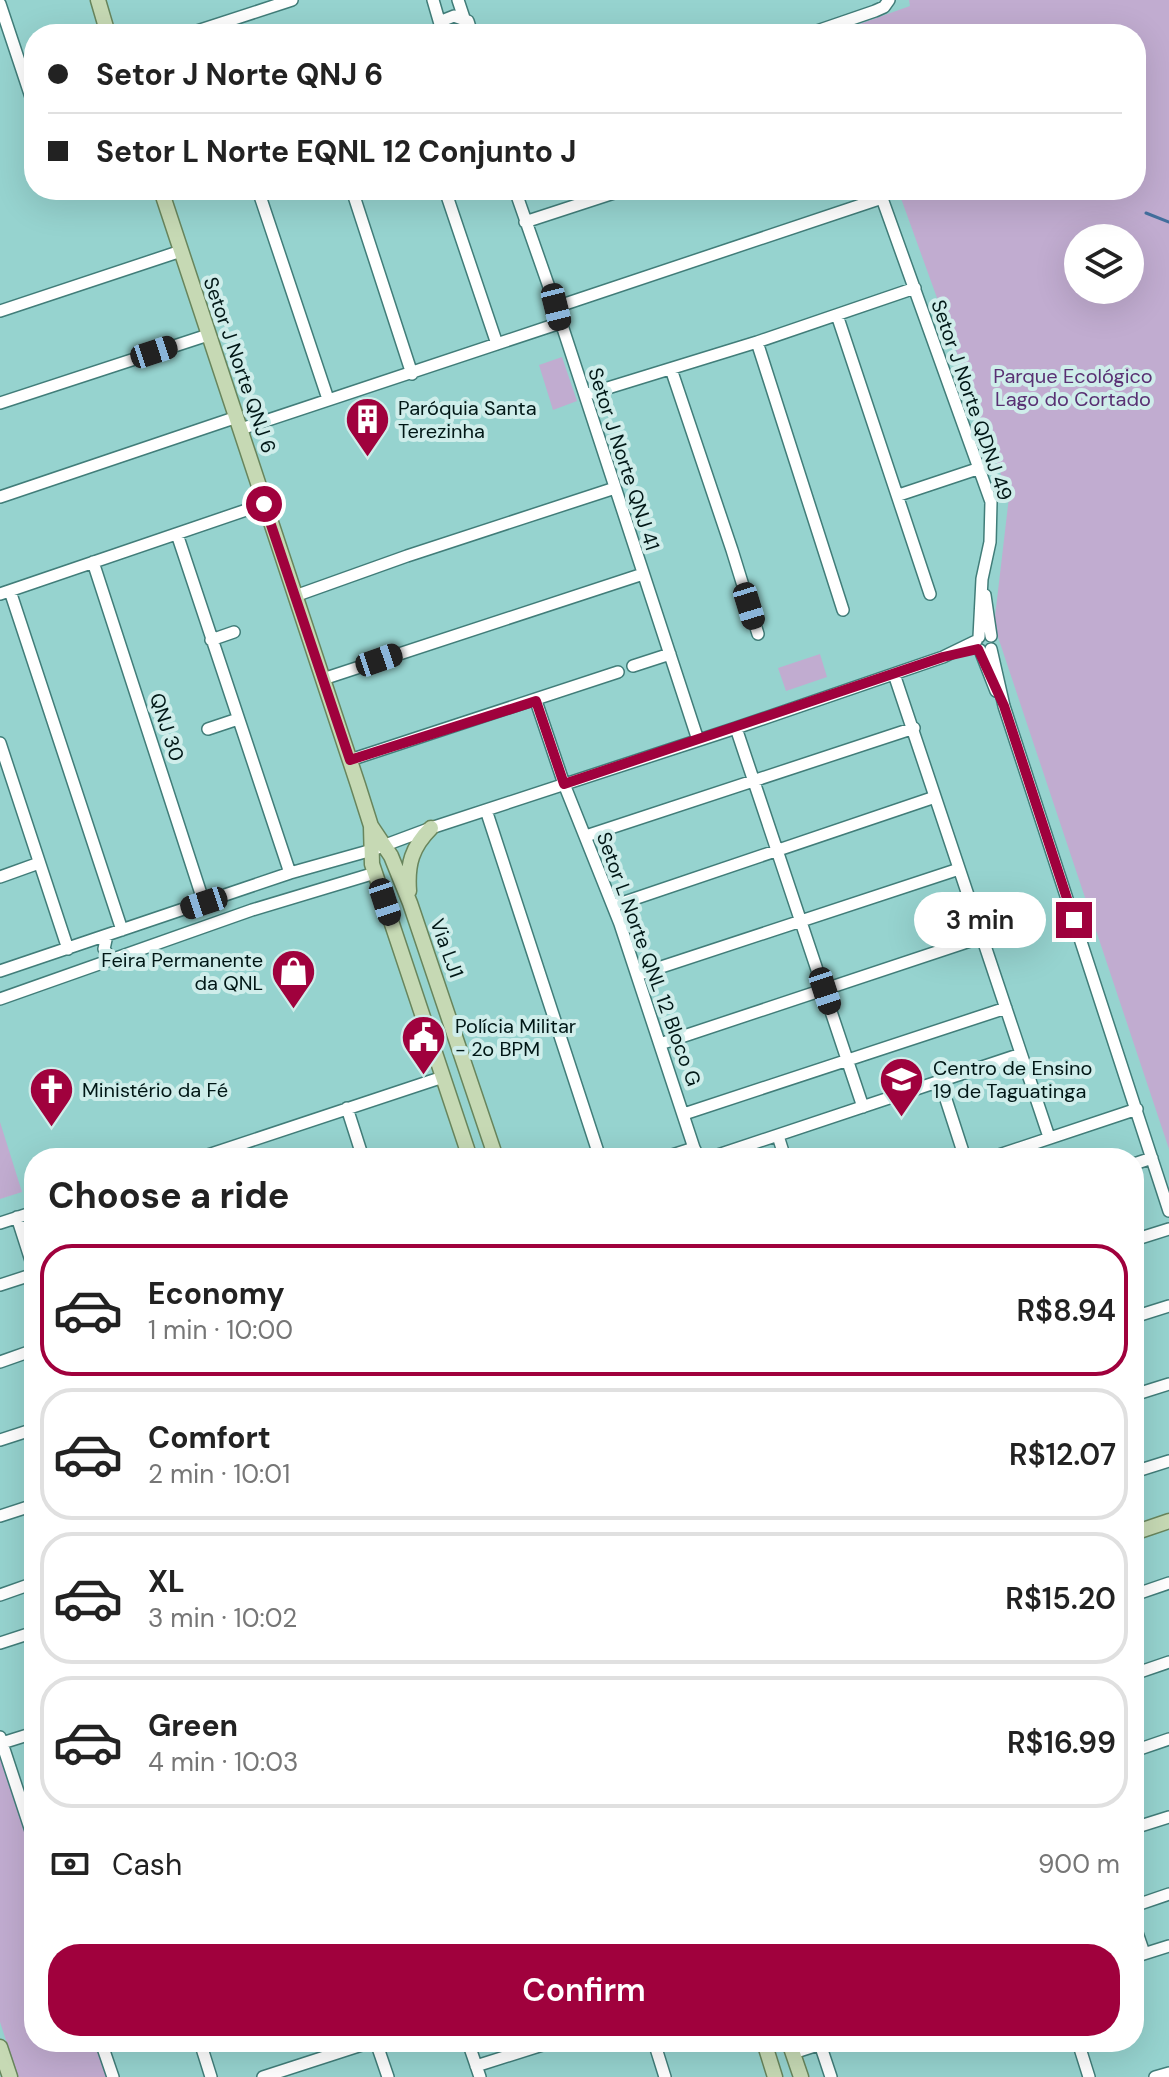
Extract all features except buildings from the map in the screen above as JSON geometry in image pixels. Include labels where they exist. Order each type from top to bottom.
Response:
[{"type":"main road","points":[[98,0],[105,24]]},
{"type":"main road","name":"Setor J Norte QNJ 6","points":[[164,200],[371,826]]},
{"type":"main road","name":"Via LJ1","points":[[371,826],[378,848],[410,903],[493,1148]]},
{"type":"main road","points":[[410,903],[408,865],[417,843],[431,828]]},
{"type":"main road","points":[[378,848],[375,873],[467,1148]]},
{"type":"main road","points":[[414,989],[414,984],[419,980],[438,982]]},
{"type":"main road","points":[[1144,1530],[1169,1521]]},
{"type":"main road","points":[[0,2047],[10,2077]]},
{"type":"main road","points":[[767,2052],[775,2077]]},
{"type":"main road","points":[[792,2052],[801,2077]]},
{"type":"street","points":[[219,24],[292,0]]},
{"type":"street","points":[[433,0],[438,24]]},
{"type":"street","points":[[458,0],[469,24]]},
{"type":"street","points":[[842,24],[884,7],[889,0]]},
{"type":"street","points":[[0,4],[24,76]]},
{"type":"street","points":[[445,24],[454,16],[464,18]]},
{"type":"street","points":[[261,200],[328,399]]},
{"type":"street","points":[[355,200],[412,374]]},
{"type":"street","points":[[448,200],[497,344]]},
{"type":"street","name":"Setor J Norte QNJ 41","points":[[518,200],[698,740]]},
{"type":"street","points":[[525,222],[592,200]]},
{"type":"street","points":[[556,307],[864,200]]},
{"type":"street","name":"Setor J Norte QDNJ 49","points":[[883,200],[991,502],[990,542],[982,579],[983,644]]},
{"type":"street","points":[[0,311],[181,251]]},
{"type":"street","points":[[585,395],[757,342],[915,288]]},
{"type":"street","points":[[837,315],[930,594]]},
{"type":"street","points":[[0,497],[239,423],[412,374],[560,323]]},
{"type":"street","points":[[0,403],[208,335]]},
{"type":"street","points":[[757,342],[843,610]]},
{"type":"street","points":[[671,369],[758,634]]},
{"type":"street","points":[[899,495],[980,468]]},
{"type":"street","points":[[295,596],[615,488]]},
{"type":"street","points":[[122,930],[5,593],[264,504]]},
{"type":"street","points":[[177,534],[238,719],[294,872]]},
{"type":"street","name":"QNJ 30","points":[[93,562],[204,903]]},
{"type":"street","points":[[323,679],[643,574]]},
{"type":"street","points":[[211,640],[234,632]]},
{"type":"street","points":[[0,971],[294,872],[378,848],[983,644],[1169,1211]]},
{"type":"street","points":[[633,666],[670,654]]},
{"type":"street","points":[[350,760],[618,672]]},
{"type":"street","points":[[894,674],[1049,1137]]},
{"type":"street","name":"Setor L Norte QNL 12 Bloco G","points":[[536,701],[564,784],[613,906],[696,1148]]},
{"type":"street","points":[[208,729],[238,719]]},
{"type":"street","points":[[736,728],[863,1107]]},
{"type":"street","points":[[586,836],[914,728]]},
{"type":"street","points":[[0,743],[6,783],[39,863],[68,949]]},
{"type":"street","points":[[613,906],[935,797]]},
{"type":"street","points":[[486,810],[597,1148]]},
{"type":"street","points":[[0,877],[39,863]]},
{"type":"street","points":[[637,975],[959,869]]},
{"type":"street","points":[[294,872],[309,877],[309,892]]},
{"type":"street","points":[[0,999],[309,892],[375,873]]},
{"type":"street","points":[[107,935],[104,949],[112,960]]},
{"type":"street","points":[[660,1044],[982,937]]},
{"type":"street","points":[[82,944],[93,954],[92,966]]},
{"type":"street","points":[[684,1114],[1006,1008]]},
{"type":"street","points":[[740,1148],[1021,1054]]},
{"type":"street","points":[[229,1148],[443,1077]]},
{"type":"street","points":[[940,1081],[962,1148]]},
{"type":"street","points":[[347,1108],[360,1148]]},
{"type":"street","points":[[1018,1148],[1137,1109]]},
{"type":"street","points":[[778,1136],[782,1148]]},
{"type":"street","points":[[1144,1161],[1152,1158]]},
{"type":"street","points":[[0,1223],[24,1215]]},
{"type":"street","points":[[17,1217],[24,1240]]},
{"type":"street","points":[[1144,1237],[1169,1229]]},
{"type":"street","points":[[0,1285],[24,1276]]},
{"type":"street","points":[[1144,1314],[1169,1306]]},
{"type":"street","points":[[0,1362],[24,1354]]},
{"type":"street","points":[[1144,1392],[1169,1384]]},
{"type":"street","points":[[0,1440],[24,1432]]},
{"type":"street","points":[[1144,1469],[1169,1461]]},
{"type":"street","points":[[0,1516],[24,1508]]},
{"type":"street","points":[[1144,1592],[1169,1583]]},
{"type":"street","points":[[0,1595],[24,1587]]},
{"type":"street","points":[[0,1643],[24,1635]]},
{"type":"street","points":[[1144,1671],[1169,1662]]},
{"type":"street","points":[[24,1735],[1,1740],[24,1810]]},
{"type":"street","points":[[1144,1748],[1169,1739]]},
{"type":"street","points":[[1144,1825],[1169,1817]]},
{"type":"street","points":[[1144,1903],[1169,1894]]},
{"type":"street","points":[[1144,1954],[1169,1946]]},
{"type":"street","points":[[104,2052],[113,2077]]},
{"type":"street","points":[[203,2052],[211,2077]]},
{"type":"street","points":[[263,2077],[299,2072],[348,2052]]},
{"type":"street","points":[[377,2052],[388,2077]]},
{"type":"street","points":[[471,2052],[478,2072],[527,2052]]},
{"type":"street","points":[[657,2052],[665,2077]]},
{"type":"street","points":[[826,2052],[831,2077]]},
{"type":"street","points":[[1081,2052],[1089,2077]]},
{"type":"street","points":[[1155,2077],[1169,2073]]},
{"type":"green space","name":"Parque Ecológico Lago do Cortado","points":[[909,0],[1169,0],[1169,1149],[994,625],[1009,497],[902,200],[1146,200],[1146,24],[860,24],[910,6]]},
{"type":"green space","points":[[562,357],[577,401],[553,410],[539,365]]},
{"type":"green space","points":[[820,654],[827,677],[786,691],[778,668]]},
{"type":"green space","points":[[0,1122],[22,1192],[0,1199]]},
{"type":"green space","points":[[0,1752],[24,1825],[24,2052],[99,2052],[108,2077],[18,2077],[0,2022]]},
{"type":"waterway","points":[[1146,213],[1169,222]]},
{"type":"place","name":"Paróquia Santa Terezinha","points":[[367,459]]},
{"type":"place","name":"Feira Permanente da QNL","points":[[294,1010]]},
{"type":"place","name":"Polícia Militar - 2o BPM","points":[[424,1076]]},
{"type":"place","name":"Centro de Ensino 19 de Taguatinga","points":[[902,1119]]},
{"type":"place","name":"Ministério da Fé","points":[[51,1129]]},
{"type":"route","points":[[264,504],[350,760],[536,701],[564,784],[943,657],[980,650],[1004,706],[1074,920]]}]
